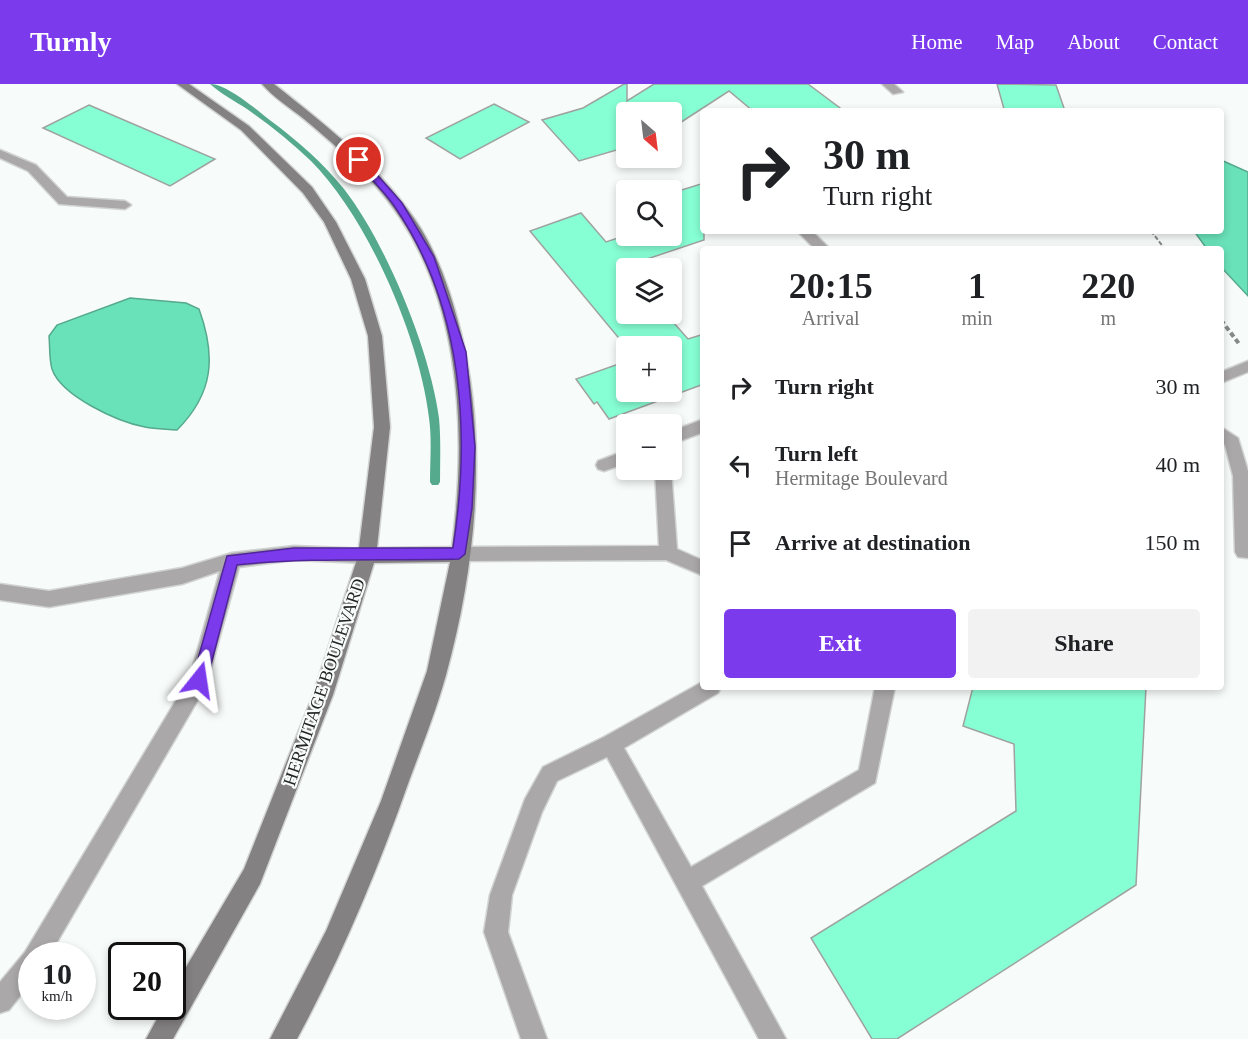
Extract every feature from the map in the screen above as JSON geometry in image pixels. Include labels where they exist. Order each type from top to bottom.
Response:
[{"type":"street","name":"HERMITAGE BOULEVARD","points":[[159,1039],[252,876],[323,695],[367,556],[382,428],[375,336],[358,279],[330,222],[308,190],[245,128],[182,84]]},
{"type":"street","points":[[267,84],[335,138],[372,171],[398,205],[429,257],[460,352],[469,447],[466,508],[436,672],[379,839],[304,1002],[283,1039]]},
{"type":"street","points":[[888,84],[897,92]]},
{"type":"street","points":[[0,154],[32,168],[63,201],[125,205]]},
{"type":"street","points":[[807,234],[820,246]]},
{"type":"street","points":[[1224,377],[1248,366]]},
{"type":"street","points":[[682,434],[700,427]]},
{"type":"street","points":[[1224,435],[1232,442],[1241,476],[1244,552]]},
{"type":"street","points":[[604,465],[616,460]]},
{"type":"street","points":[[664,480],[668,553]]},
{"type":"street","points":[[3,595],[49,599],[182,576],[232,560],[294,553],[367,556],[668,553],[700,567]]},
{"type":"street","points":[[43,942],[199,680],[232,560]]},
{"type":"street","points":[[534,1039],[496,932],[501,895],[533,807],[550,774],[610,744],[706,690]]},
{"type":"street","points":[[687,882],[868,776],[884,690]]},
{"type":"street","points":[[610,744],[773,1039]]},
{"type":"street","points":[[0,1001],[18,978]]},
{"type":"path","points":[[1153,234],[1163,246]]},
{"type":"path","points":[[1224,324],[1241,346]]},
{"type":"shaded area","points":[[1224,161],[1248,172],[1248,296],[1224,270],[1224,246],[1205,246],[1196,234],[1224,234]]},
{"type":"shaded area","points":[[130,298],[186,303],[199,309],[208,343],[208,373],[205,388],[198,402],[177,430],[145,427],[106,414],[67,389],[57,379],[52,369],[49,336],[57,325]]},
{"type":"building","points":[[624,84],[627,84],[627,101],[654,84],[808,84],[840,108],[749,108],[729,91],[682,122],[682,102],[616,102],[616,150],[579,161],[542,120],[583,108]]},
{"type":"building","points":[[997,84],[1056,85],[1064,108],[1004,108]]},
{"type":"building","points":[[494,104],[529,122],[460,159],[426,138]]},
{"type":"building","points":[[89,105],[215,159],[170,186],[43,128]]},
{"type":"building","points":[[700,184],[700,234],[704,234],[704,240],[650,258],[616,258],[616,324],[675,324],[688,339],[700,335],[700,385],[682,392],[682,336],[617,336],[530,231],[581,213],[606,242],[616,239],[616,246],[682,246],[682,190]]},
{"type":"building","points":[[616,365],[616,402],[655,402],[623,414],[616,414],[616,416],[609,419],[597,402],[594,404],[576,379]]},
{"type":"building","points":[[972,690],[1146,690],[1136,885],[897,1039],[872,1039],[811,938],[1016,811],[1014,744],[963,726]]},
{"type":"waterway","points":[[213,84],[265,119],[299,146],[342,192],[371,239],[400,300],[430,393],[434,418],[435,482]]},
{"type":"route","points":[[199,680],[232,560],[294,553],[367,556],[459,554],[466,508],[469,447],[460,352],[429,257],[398,205],[372,171],[359,160]]}]
